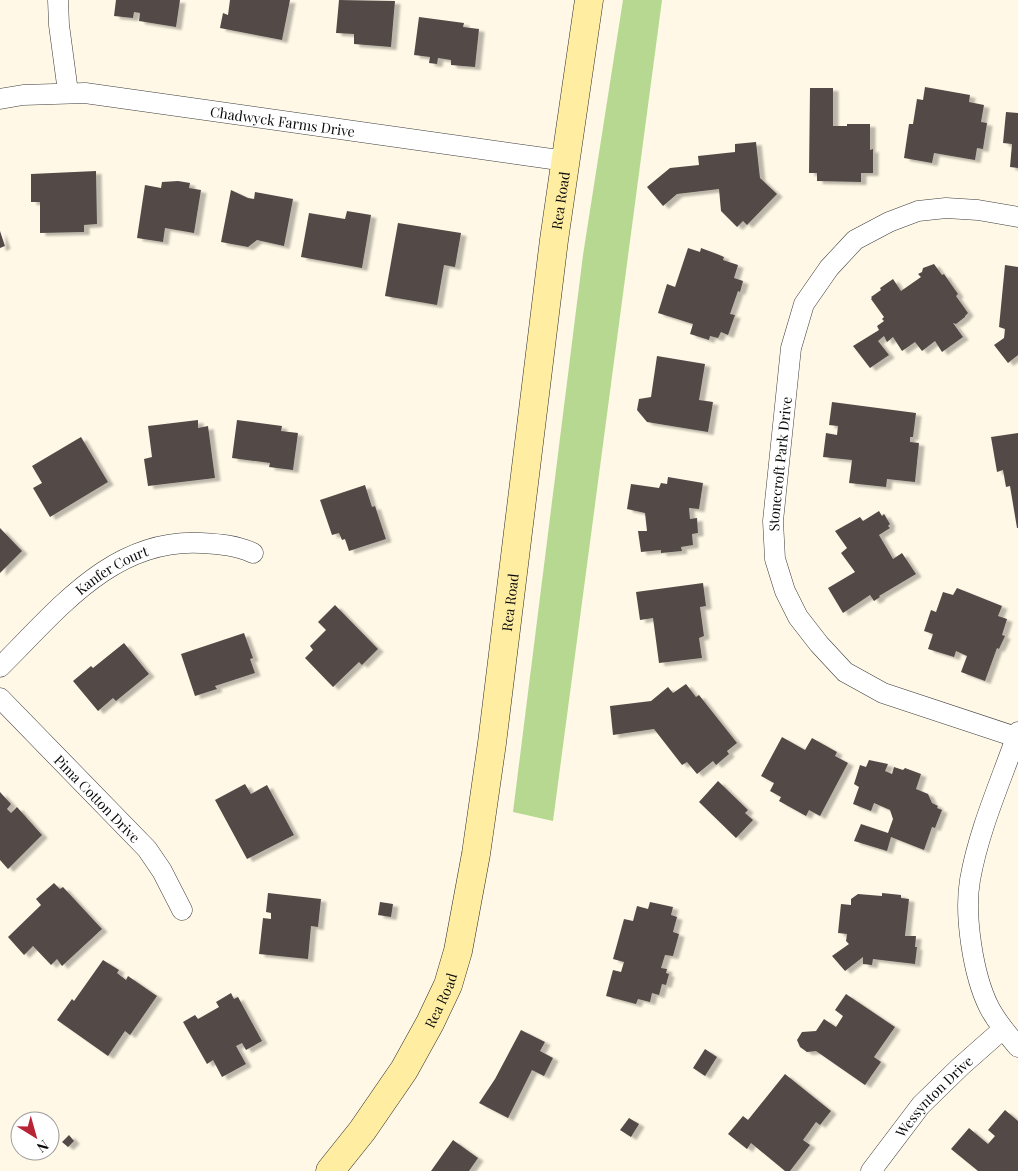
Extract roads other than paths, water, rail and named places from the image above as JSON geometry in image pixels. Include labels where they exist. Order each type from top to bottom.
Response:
[{"type":"main road","name":"Rea Road","points":[[330,1171],[362,1131],[404,1070],[448,985],[458,951],[476,854],[491,752],[554,240],[588,0]]},
{"type":"street","points":[[58,0],[59,25],[68,92]]},
{"type":"street","name":"Chadwyck Farms Drive","points":[[0,99],[23,95],[68,92],[85,93],[566,161]]},
{"type":"street","name":"Stonecroft Park Drive","points":[[1017,735],[883,693],[845,672],[798,617],[786,591],[775,559],[772,521],[792,348],[804,304],[829,268],[855,240],[889,222],[918,211],[946,208],[978,210],[1018,217]]},
{"type":"street","name":"Kanfer Court","points":[[0,667],[79,588],[108,566],[140,551],[164,544],[189,542],[227,544],[253,553]]},
{"type":"street","name":"Pima Cotton Drive","points":[[0,698],[146,849],[162,871],[182,910]]},
{"type":"street","points":[[1017,735],[979,841],[970,882],[968,919],[975,967],[989,1006],[1003,1029],[1018,1046]]},
{"type":"street","name":"Wessynton Drive","points":[[871,1171],[921,1105],[1003,1029]]}]
